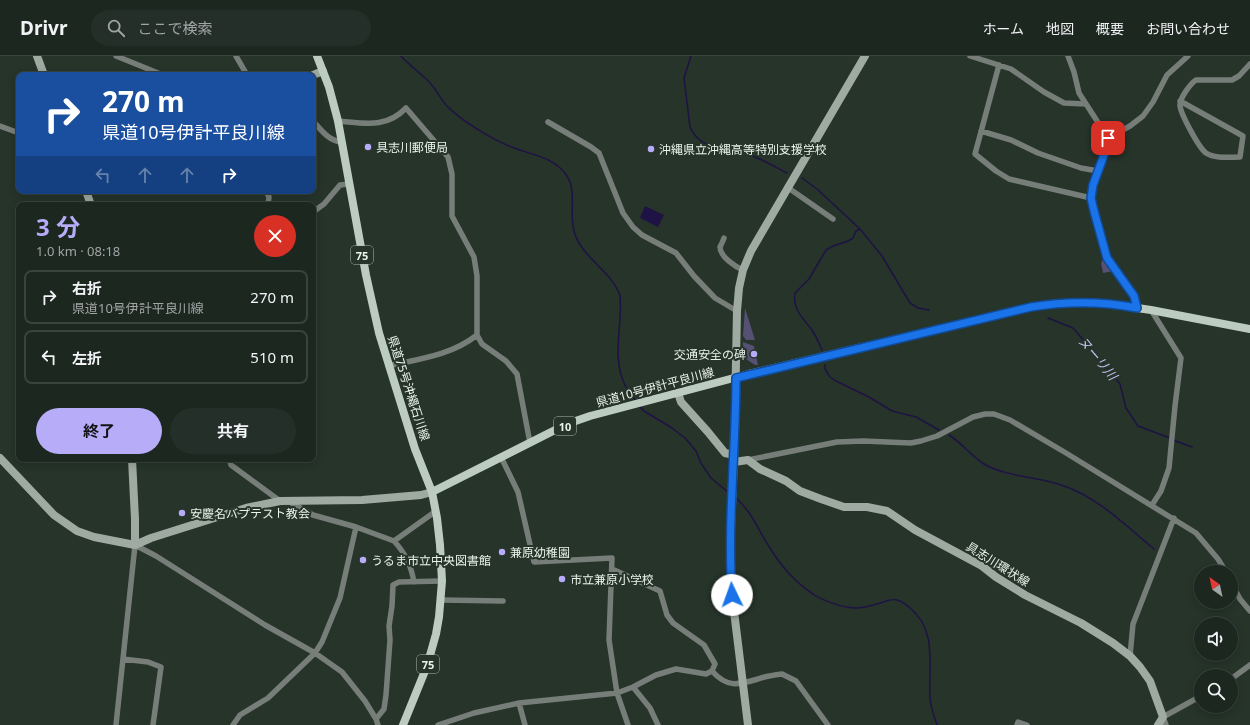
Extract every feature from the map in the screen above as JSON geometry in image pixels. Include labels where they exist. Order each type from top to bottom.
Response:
[{"type":"main road","points":[[37,56],[43,72]]},
{"type":"main road","name":"県道75号沖縄石川線","points":[[317,56],[331,92],[338,121],[378,333],[416,449],[432,492],[436,511],[440,545],[442,581],[441,600],[436,634],[427,666],[406,724]]},
{"type":"main road","points":[[748,725],[730,574],[730,526],[734,459],[739,288],[743,270],[751,251],[787,187],[865,56]]},
{"type":"main road","points":[[316,74],[323,70]]},
{"type":"main road","name":"県道10号伊計平良川線","points":[[432,492],[567,424],[590,416],[736,378],[1031,307],[1059,303],[1091,302],[1151,310],[1250,329]]},
{"type":"main road","points":[[678,393],[681,402],[726,453],[734,459],[748,460]]},
{"type":"main road","points":[[0,458],[54,515],[71,528],[94,537],[135,545],[151,538],[246,508],[283,500],[362,500],[421,495],[432,492]]},
{"type":"main road","name":"具志川環状線","points":[[748,460],[760,470],[786,481],[800,491],[821,499],[844,507],[867,507],[887,511],[915,530],[982,566],[996,577],[1025,595],[1080,623],[1113,643],[1130,656],[1150,681],[1163,717]]},
{"type":"main road","points":[[132,462],[136,519],[135,545]]},
{"type":"main road","points":[[1158,725],[1163,717]]},
{"type":"street","points":[[116,56],[156,72]]},
{"type":"street","points":[[236,56],[245,72]]},
{"type":"street","points":[[970,56],[1011,69],[1044,92],[1064,103],[1086,104]]},
{"type":"street","points":[[1068,56],[1079,93],[1108,138],[1108,144],[1093,185],[1091,198],[1107,258],[1134,296],[1137,308]]},
{"type":"street","points":[[1108,138],[1130,126],[1143,116],[1153,102],[1167,75],[1188,56]]},
{"type":"street","points":[[1180,101],[1243,136],[1240,157],[1215,156],[1202,150],[1182,112],[1180,101],[1188,88],[1196,80],[1232,80],[1239,76],[1250,64]]},
{"type":"street","points":[[999,65],[976,154],[1002,175],[1009,178],[1091,198]]},
{"type":"street","points":[[338,121],[378,124],[402,112],[406,108],[448,158],[452,174],[452,216],[474,257],[477,276],[477,335],[482,344],[506,361],[517,374],[530,443]]},
{"type":"street","points":[[548,122],[591,147],[598,153],[623,213],[633,227],[642,235],[676,253],[694,276],[715,298],[738,311]]},
{"type":"street","points":[[316,124],[327,137],[341,142]]},
{"type":"street","points":[[0,126],[16,132]]},
{"type":"street","points":[[982,131],[1011,140],[1038,153],[1081,168],[1098,172]]},
{"type":"street","points":[[316,210],[324,204],[340,185],[349,184]]},
{"type":"street","points":[[787,187],[833,219]]},
{"type":"street","points":[[724,238],[720,248],[722,252],[729,262],[743,270]]},
{"type":"street","points":[[1151,310],[1181,358],[1169,468],[1162,491],[1152,506]]},
{"type":"street","points":[[388,366],[439,355],[467,343],[477,335]]},
{"type":"street","points":[[748,460],[837,442],[921,442],[937,436],[973,417],[985,414],[994,414],[1010,420],[1054,445],[1174,518],[1196,533],[1222,565]]},
{"type":"street","points":[[501,457],[518,492],[534,562],[612,558],[609,640],[617,692],[628,725]]},
{"type":"street","points":[[230,462],[231,465],[283,500],[313,515],[356,527],[394,541],[407,558],[411,567],[414,582]]},
{"type":"street","points":[[394,541],[436,511]]},
{"type":"street","points":[[1130,656],[1133,624],[1174,518]]},
{"type":"street","points":[[233,725],[240,715],[268,698],[315,653],[322,642],[340,598],[356,527]]},
{"type":"street","points":[[116,725],[135,545],[156,556],[265,625],[315,653],[342,672],[365,701],[378,725]]},
{"type":"street","points":[[438,725],[474,713],[519,703],[617,692],[633,687],[656,674],[676,669],[706,674],[712,671],[715,664],[704,645],[673,623],[667,615],[660,591],[612,569]]},
{"type":"street","points":[[376,719],[384,709],[386,695],[390,640],[389,626],[393,585],[400,582],[442,581]]},
{"type":"street","points":[[1238,595],[1250,611]]},
{"type":"street","points":[[441,600],[502,601]]},
{"type":"street","points":[[123,659],[148,662],[161,667],[153,725]]},
{"type":"street","points":[[1238,674],[1250,665]]},
{"type":"street","points":[[712,671],[720,680],[733,684],[782,674],[796,681],[828,725]]},
{"type":"street","points":[[633,687],[650,708],[658,725]]},
{"type":"street","points":[[1166,725],[1163,717],[1194,700]]},
{"type":"street","points":[[519,703],[526,725]]},
{"type":"street","points":[[1017,725],[1018,722],[1027,725]]},
{"type":"shaded area","points":[[645,206],[664,215],[658,227],[640,218]]},
{"type":"shaded area","points":[[1104,258],[1114,271],[1103,273],[1101,263]]},
{"type":"shaded area","points":[[745,308],[755,340],[746,340],[743,336]]},
{"type":"shaded area","points":[[743,342],[754,346],[758,365],[755,365],[743,357]]},
{"type":"waterway","points":[[401,56],[430,83],[446,105],[467,122],[501,143],[548,160],[562,169],[567,176],[572,191],[573,225],[579,243],[612,281],[620,295],[619,363],[625,385],[636,401]]},
{"type":"waterway","name":"ヌーリ川","points":[[691,56],[684,78],[690,127],[695,135],[707,144],[737,150],[787,173]]},
{"type":"waterway","name":"ヌーリ川","points":[[802,178],[817,189],[860,229],[882,256],[910,303],[918,308],[929,310]]},
{"type":"waterway","points":[[822,350],[813,332],[797,309],[794,299],[795,293],[809,279],[826,250],[853,238],[856,231],[860,229]]},
{"type":"waterway","name":"ヌーリ川","points":[[1048,318],[1073,328],[1100,359],[1120,384],[1126,408],[1138,426],[1170,438]]},
{"type":"waterway","points":[[825,365],[825,369],[830,377],[836,381],[869,397],[892,411],[916,417],[939,430]]},
{"type":"waterway","points":[[639,406],[644,411],[672,428],[686,439],[696,451],[701,463],[711,478],[729,493]]},
{"type":"waterway","points":[[949,435],[979,461],[1002,472],[1055,483],[1077,491],[1112,513],[1154,549]]},
{"type":"waterway","name":"ヌーリ川","points":[[1173,440],[1192,447]]},
{"type":"waterway","points":[[736,498],[751,515],[774,554],[784,567],[801,585],[817,597],[828,602],[851,608],[864,607],[889,600],[897,600],[905,604],[919,617],[925,627],[928,638],[930,650],[930,699],[937,725]]},
{"type":"place","name":"具志川郵便局","points":[[368,147]]},
{"type":"place","name":"沖縄県立沖縄高等特別支援学校","points":[[651,149]]},
{"type":"place","name":"交通安全の碑","points":[[754,354]]},
{"type":"place","name":"安慶名バプテスト教会","points":[[182,513]]},
{"type":"place","name":"兼原幼稚園","points":[[502,552]]},
{"type":"place","name":"うるま市立中央図書館","points":[[363,560]]},
{"type":"place","name":"市立兼原小学校","points":[[562,579]]},
{"type":"route","points":[[732,595],[730,574],[730,526],[734,462],[736,378],[1031,307],[1059,303],[1091,302],[1119,304],[1137,308],[1134,296],[1107,258],[1091,198],[1093,185],[1108,144],[1108,138]]}]
